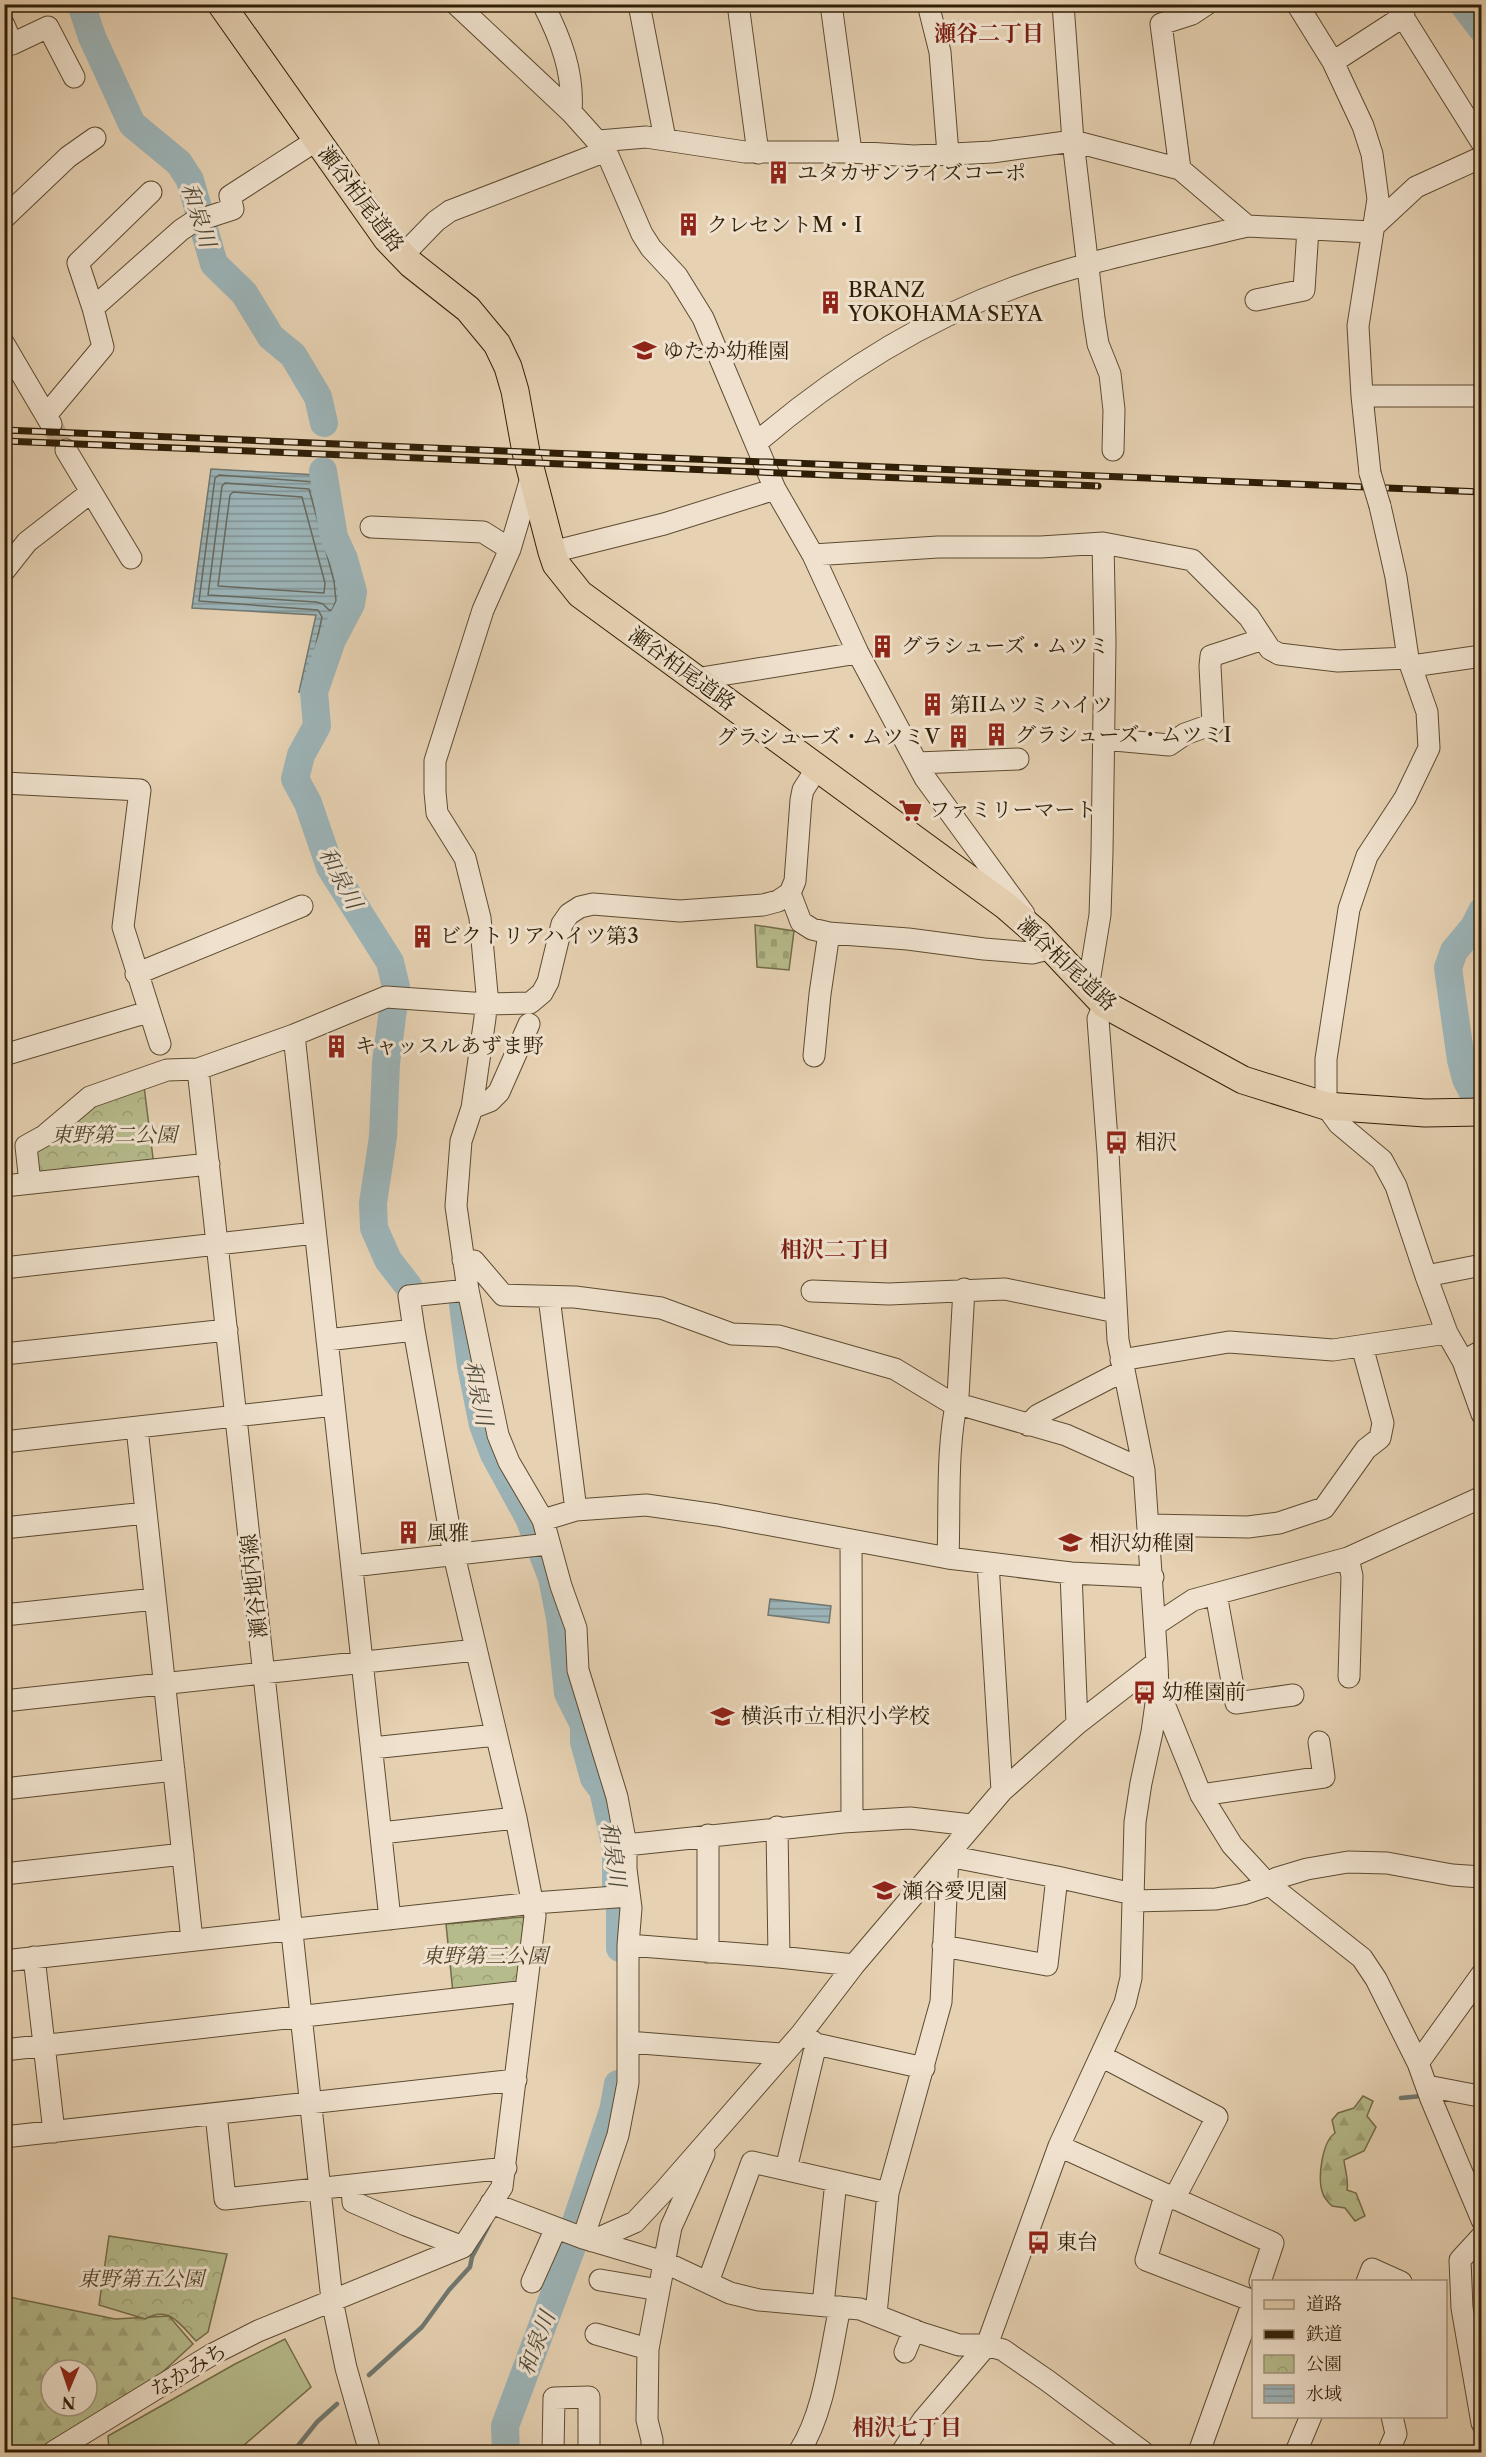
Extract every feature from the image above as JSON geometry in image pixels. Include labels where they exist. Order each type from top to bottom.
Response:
[{"type":"main road","name":"瀬谷柏尾道路","points":[[221,4],[387,239],[402,256],[468,309],[497,344],[508,367],[515,391],[532,475],[552,552],[560,569],[580,594],[1006,906],[1045,941],[1096,996],[1242,1080],[1326,1106],[1425,1113],[1482,1112]]},
{"type":"street","points":[[456,4],[571,112],[603,146],[642,234],[677,276],[703,318],[775,489],[813,555],[858,653],[925,778],[1045,941],[1032,953],[829,933],[812,929],[801,922],[789,893]]},
{"type":"street","points":[[543,4],[559,36],[567,59],[572,99],[571,112]]},
{"type":"street","points":[[639,4],[665,139]]},
{"type":"street","points":[[738,4],[758,153]]},
{"type":"street","points":[[831,4],[851,152]]},
{"type":"street","points":[[928,4],[940,52],[948,154]]},
{"type":"street","points":[[1063,4],[1072,141],[1098,344],[1110,374],[1114,410],[1113,450]]},
{"type":"street","points":[[1180,169],[1172,124],[1161,24],[1192,14],[1207,4]]},
{"type":"street","points":[[1297,4],[1333,62],[1363,126],[1372,154],[1378,199],[1358,326],[1362,396],[1370,474],[1380,506],[1396,577],[1410,662],[1427,712],[1429,747],[1405,798],[1366,856],[1349,909],[1326,1059],[1326,1106],[1339,1124],[1382,1160],[1396,1186],[1426,1276],[1448,1333],[1463,1361],[1482,1414]]},
{"type":"street","points":[[1333,62],[1400,10],[1482,143]]},
{"type":"street","points":[[4,25],[12,44],[48,27],[74,77]]},
{"type":"street","points":[[402,256],[436,221],[450,211],[603,146],[646,137],[758,153],[851,152],[914,156],[992,152],[1072,141],[1180,169],[1247,226]]},
{"type":"street","points":[[4,218],[68,157],[95,138]]},
{"type":"street","points":[[93,308],[181,230],[233,209],[231,196],[317,140]]},
{"type":"street","points":[[756,443],[864,361],[902,337],[1014,287],[1247,226],[1373,229],[1416,187],[1482,157]]},
{"type":"street","points":[[4,344],[49,419],[103,347],[78,263],[151,192]]},
{"type":"street","points":[[1256,300],[1304,290],[1308,229]]},
{"type":"street","points":[[1362,396],[1482,396]]},
{"type":"street","points":[[66,450],[131,558]]},
{"type":"street","points":[[532,475],[510,549],[483,610],[435,761],[437,813],[465,858],[480,918],[487,1004],[472,1108],[461,1141],[456,1206],[468,1290],[498,1435],[509,1462],[543,1520],[541,1545],[576,1628],[578,1670],[617,1797],[626,1845],[622,1896],[631,1908],[628,1945],[628,2083],[618,2135],[575,2235],[532,2282]]},
{"type":"street","points":[[552,552],[664,524],[775,489]]},
{"type":"street","points":[[4,571],[27,542],[90,493]]},
{"type":"street","points":[[371,525],[483,532],[510,549]]},
{"type":"street","points":[[813,555],[939,547],[1041,547],[1103,543],[1192,560],[1249,617],[1270,649],[1279,654],[1338,662],[1410,662],[1482,656]]},
{"type":"street","points":[[902,2452],[923,2420],[987,2345],[1059,2146],[1125,2003],[1131,1978],[1135,1822],[1158,1689],[1150,1525],[1144,1470],[1122,1365],[1116,1312],[1108,1153],[1096,996],[1100,915],[1105,642],[1103,543]]},
{"type":"street","points":[[1103,739],[1169,745],[1185,734],[1213,724],[1211,656],[1263,639]]},
{"type":"street","points":[[695,679],[858,653]]},
{"type":"street","points":[[917,763],[1018,759]]},
{"type":"street","points":[[30,1183],[26,1146],[44,1136],[90,1097],[167,1070],[198,1069],[392,997],[487,1004],[530,1003],[542,993],[549,982],[562,924],[569,914],[580,907],[593,904],[680,911],[763,905],[778,901],[789,893],[797,871],[801,800],[803,790],[817,768]]},
{"type":"street","points":[[4,783],[140,790],[123,927],[160,1044]]},
{"type":"street","points":[[136,974],[302,906]]},
{"type":"street","points":[[814,1056],[829,933]]},
{"type":"street","points":[[4,1055],[148,1012]]},
{"type":"street","points":[[472,1108],[490,1101],[499,1092],[529,1024]]},
{"type":"street","points":[[294,1035],[390,1919]]},
{"type":"street","name":"瀬谷地内線","points":[[198,1069],[332,2300],[346,2368],[370,2452]]},
{"type":"street","points":[[4,1186],[209,1164]]},
{"type":"street","points":[[4,1268],[315,1233]]},
{"type":"street","points":[[463,1260],[474,1261],[503,1295],[575,1297],[661,1308],[732,1334],[779,1336],[895,1370],[956,1404],[1066,1435],[1144,1470]]},
{"type":"street","points":[[1426,1276],[1482,1265]]},
{"type":"street","points":[[948,1558],[952,1439],[964,1289]]},
{"type":"street","points":[[812,1291],[889,1294],[1005,1289],[1116,1312]]},
{"type":"street","points":[[352,2186],[353,2202],[463,2247],[502,2187],[506,2168],[536,1916],[516,1818],[454,1555],[409,1296],[468,1290]]},
{"type":"street","points":[[549,1297],[576,1510]]},
{"type":"street","points":[[4,1354],[226,1330]]},
{"type":"street","points":[[327,1340],[414,1330]]},
{"type":"street","points":[[1028,1425],[1038,1415],[1122,1365],[1229,1342],[1333,1350],[1448,1333]]},
{"type":"street","points":[[1150,1525],[1248,1527],[1279,1523],[1324,1508],[1366,1449],[1380,1438],[1383,1423],[1362,1346]]},
{"type":"street","points":[[1463,1361],[1482,1351]]},
{"type":"street","points":[[4,1442],[334,1405]]},
{"type":"street","points":[[137,1428],[192,1940]]},
{"type":"street","points":[[1155,1625],[1193,1600],[1348,1558],[1482,1497]]},
{"type":"street","points":[[543,1520],[576,1510],[646,1505],[717,1515],[948,1558],[1071,1573],[1153,1577]]},
{"type":"street","points":[[4,1528],[146,1513]]},
{"type":"street","points":[[851,1540],[852,1821]]},
{"type":"street","points":[[352,1566],[541,1545]]},
{"type":"street","points":[[1348,1558],[1352,1576],[1348,1677]]},
{"type":"street","points":[[988,1563],[1002,1791]]},
{"type":"street","points":[[1071,1573],[1077,1724]]},
{"type":"street","points":[[1216,1594],[1236,1703],[1293,1695]]},
{"type":"street","points":[[4,1615],[155,1599]]},
{"type":"street","points":[[4,1701],[476,1650]]},
{"type":"street","points":[[786,2169],[809,2038],[854,1965],[1002,1791],[1077,1724],[1157,1662]]},
{"type":"street","points":[[1158,1689],[1201,1795],[1232,1845],[1267,1883],[1362,1958],[1376,1978],[1418,2063],[1482,2220]]},
{"type":"street","points":[[372,1748],[496,1735]]},
{"type":"street","points":[[1201,1795],[1323,1777],[1319,1742]]},
{"type":"street","points":[[4,1789],[174,1770]]},
{"type":"street","points":[[381,1833],[516,1818]]},
{"type":"street","points":[[626,1845],[777,1827],[852,1821],[910,1818],[971,1825]]},
{"type":"street","points":[[777,1827],[779,1957]]},
{"type":"street","points":[[708,1835],[708,1952]]},
{"type":"street","points":[[4,1874],[183,1854]]},
{"type":"street","points":[[948,1856],[1056,1876],[1133,1897],[1216,1899],[1243,1894],[1277,1878],[1307,1869],[1348,1862],[1388,1863],[1452,1875],[1482,1877]]},
{"type":"street","points":[[876,2314],[888,2193],[941,2002],[948,1856]]},
{"type":"street","points":[[944,1946],[1047,1965],[1056,1876]]},
{"type":"street","points":[[4,1961],[534,1903],[622,1896]]},
{"type":"street","points":[[628,1945],[854,1965]]},
{"type":"street","points":[[34,1958],[54,2132]]},
{"type":"street","points":[[1418,2063],[1482,1974]]},
{"type":"street","points":[[4,2050],[526,1991]]},
{"type":"street","points":[[575,2235],[635,2222],[781,2054],[809,2038],[924,2068]]},
{"type":"street","points":[[627,2042],[781,2054]]},
{"type":"street","points":[[1101,2056],[1217,2117],[1170,2197],[1146,2260],[1252,2299]]},
{"type":"street","points":[[4,2137],[516,2080]]},
{"type":"street","points":[[1429,2092],[1481,2095]]},
{"type":"street","points":[[216,2114],[225,2199],[506,2168]]},
{"type":"street","points":[[652,2452],[652,2440],[647,2420],[648,2349],[664,2262],[671,2227],[715,2131]]},
{"type":"street","points":[[1059,2146],[1273,2243],[1261,2280]]},
{"type":"street","points":[[708,2282],[752,2162],[888,2193]]},
{"type":"street","points":[[799,2452],[810,2436],[817,2413],[831,2306],[836,2181]]},
{"type":"street","points":[[491,2203],[575,2235],[664,2262],[730,2293],[759,2300],[860,2309],[959,2345],[987,2345],[1003,2350],[1143,2452]]},
{"type":"street","points":[[1482,2236],[1460,2260],[1454,2304],[1482,2422]]},
{"type":"street","name":"なかみち","points":[[53,2452],[211,2355],[258,2331],[463,2247]]},
{"type":"street","points":[[1368,2280],[1372,2269],[1397,2280]]},
{"type":"street","points":[[600,2280],[659,2290]]},
{"type":"street","points":[[1199,2452],[1252,2306]]},
{"type":"street","points":[[905,2352],[914,2330]]},
{"type":"street","points":[[596,2334],[648,2349]]},
{"type":"street","points":[[553,2452],[554,2398],[589,2397],[589,2452]]},
{"type":"street","points":[[1296,2452],[1310,2418]]},
{"type":"street","points":[[1388,2452],[1396,2434],[1392,2418]]},
{"type":"green space","points":[[755,925],[794,931],[789,970],[757,967]]},
{"type":"green space","name":"東野第二公園","points":[[144,1086],[154,1166],[38,1179],[34,1149],[92,1106]]},
{"type":"green space","name":"東野第三公園","points":[[523,1917],[527,1921],[519,1990],[453,1993],[446,1924]]},
{"type":"green space","points":[[1363,2096],[1373,2101],[1367,2116],[1376,2127],[1364,2151],[1344,2160],[1347,2190],[1356,2193],[1365,2216],[1355,2221],[1345,2208],[1332,2206],[1325,2199],[1321,2187],[1321,2170],[1327,2144],[1335,2133],[1332,2120],[1338,2113],[1354,2108]]},
{"type":"green space","name":"東野第五公園","points":[[109,2236],[227,2254],[208,2332],[196,2341],[174,2318],[167,2315],[153,2315],[145,2319],[99,2305]]},
{"type":"green space","points":[[4,2296],[115,2319],[169,2316],[193,2344],[154,2380],[99,2417],[99,2358],[39,2358],[39,2418],[97,2418],[58,2444],[41,2452],[5,2452]]},
{"type":"green space","points":[[285,2339],[311,2387],[236,2452],[109,2452],[108,2436],[235,2364]]},
{"type":"water","points":[[211,469],[319,475],[347,579],[349,602],[332,640],[314,692],[299,692],[316,615],[192,608]]},
{"type":"water","points":[[770,1599],[831,1606],[829,1623],[768,1615]]},
{"type":"waterway","name":"和泉川","points":[[81,4],[92,37],[132,124],[179,163],[190,180],[214,264],[244,293],[271,337],[293,355],[318,397],[324,423]]},
{"type":"waterway","points":[[1463,4],[1482,29]]},
{"type":"waterway","name":"和泉川","points":[[323,471],[334,537],[344,559],[353,592],[351,604],[332,640],[314,692],[317,726],[301,755],[295,779],[308,803],[330,867],[390,962],[396,987],[386,1063],[383,1137],[373,1203],[374,1228],[388,1260],[409,1287]]},
{"type":"waterway","points":[[1477,1100],[1466,1079],[1461,1060],[1448,968],[1454,951],[1474,927],[1482,911]]},
{"type":"waterway","name":"和泉川","points":[[463,1305],[471,1366],[483,1425],[494,1454],[529,1518],[552,1578],[560,1618],[568,1693],[584,1725],[584,1742],[594,1778],[603,1790],[616,1848],[620,1948]]},
{"type":"waterway","name":"和泉川","points":[[506,2452],[505,2426],[573,2244],[575,2225],[613,2111],[618,2084]]},
{"type":"waterway","points":[[1401,2098],[1422,2096]]},
{"type":"waterway","points":[[369,2375],[422,2327],[449,2290],[470,2267],[472,2257],[489,2225]]},
{"type":"waterway","points":[[293,2452],[317,2422],[337,2404]]},
{"type":"tunnel","points":[[51,424],[66,450]]},
{"type":"railway","points":[[4,430],[1482,492]]},
{"type":"railway","points":[[4,441],[1098,486]]},
{"type":"place","name":"ユタカサンライズコーポ","points":[[779,173]]},
{"type":"place","name":"クレセントM・I","points":[[689,225]]},
{"type":"place","name":"BRANZ YOKOHAMA SEYA","points":[[830,302]]},
{"type":"place","name":"ゆたか幼稚園","points":[[645,351]]},
{"type":"place","name":"グラシューズ・ムツミ","points":[[883,646]]},
{"type":"place","name":"第IIムツミハイツ","points":[[932,705]]},
{"type":"place","name":"グラシューズ・ムツミI","points":[[997,735]]},
{"type":"place","name":"グラシューズ・ムツミV","points":[[958,737]]},
{"type":"place","name":"ファミリーマート","points":[[911,810]]},
{"type":"place","name":"ビクトリアハイツ第3","points":[[422,936]]},
{"type":"place","name":"キャッスルあずま野","points":[[337,1046]]},
{"type":"place","name":"相沢","points":[[1117,1142]]},
{"type":"place","name":"風雅","points":[[409,1533]]},
{"type":"place","name":"相沢幼稚園","points":[[1071,1543]]},
{"type":"place","name":"幼稚園前","points":[[1144,1692]]},
{"type":"place","name":"横浜市立相沢小学校","points":[[723,1716]]},
{"type":"place","name":"瀬谷愛児園","points":[[884,1891]]},
{"type":"place","name":"東台","points":[[1038,2242]]},
{"type":"district","name":"瀬谷二丁目","points":[[989,33]]},
{"type":"district","name":"相沢二丁目","points":[[835,1249]]},
{"type":"district","name":"相沢七丁目","points":[[907,2427]]}]
